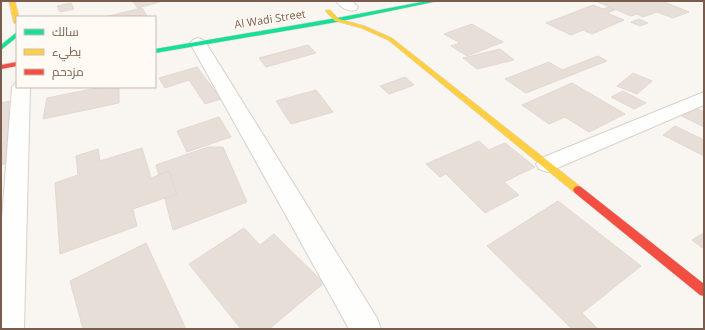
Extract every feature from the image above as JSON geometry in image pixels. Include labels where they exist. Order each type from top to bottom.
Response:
[{"type":"street","points":[[12,1],[16,19]]},
{"type":"street","name":"Al Wadi Street","points":[[156,51],[337,20],[435,1]]},
{"type":"street","points":[[350,4],[324,12],[337,20],[363,27],[390,39],[704,291]]},
{"type":"street","points":[[1,48],[16,35]]},
{"type":"street","points":[[198,43],[366,329]]},
{"type":"street","points":[[1,67],[16,64]]},
{"type":"street","points":[[9,329],[21,88]]},
{"type":"street","points":[[547,164],[703,100]]},
{"type":"building","points":[[132,1],[163,1],[138,8]]},
{"type":"building","points":[[662,1],[689,12],[673,18],[657,12],[643,17],[637,14],[631,16],[598,2]]},
{"type":"building","points":[[71,3],[74,9],[60,12],[57,6]]},
{"type":"building","points":[[593,5],[603,9],[608,7],[615,10],[607,13],[624,20],[592,34],[583,30],[571,35],[546,23]]},
{"type":"building","points":[[142,8],[147,16],[109,16]]},
{"type":"building","points":[[639,19],[648,23],[640,26],[631,22]]},
{"type":"building","points":[[472,24],[503,42],[467,56],[451,46],[460,43],[444,34]]},
{"type":"building","points":[[308,45],[316,53],[266,67],[259,58]]},
{"type":"building","points":[[500,49],[514,60],[477,69],[463,58]]},
{"type":"building","points":[[598,56],[607,61],[526,93],[505,79],[549,62],[562,70]]},
{"type":"building","points":[[197,67],[221,99],[205,104],[189,80],[165,88],[159,78]]},
{"type":"building","points":[[633,73],[652,81],[637,94],[617,86]]},
{"type":"building","points":[[405,77],[414,85],[389,94],[380,86]]},
{"type":"building","points":[[572,83],[625,114],[589,132],[565,117],[549,124],[522,105]]},
{"type":"building","points":[[97,88],[119,88],[119,103],[43,119],[47,98]]},
{"type":"building","points":[[316,90],[333,112],[291,124],[276,101]]},
{"type":"building","points":[[623,91],[646,103],[634,109],[611,97]]},
{"type":"building","points":[[9,101],[9,163],[1,165],[1,103]]},
{"type":"building","points":[[689,105],[704,112],[704,127],[678,114]]},
{"type":"building","points":[[219,117],[231,137],[187,152],[177,131]]},
{"type":"building","points":[[675,126],[704,140],[704,156],[663,135]]},
{"type":"building","points":[[479,141],[489,150],[505,143],[535,167],[504,182],[519,195],[485,213],[446,174],[440,177],[426,164]]},
{"type":"building","points":[[208,147],[223,147],[247,202],[173,230],[156,165]]},
{"type":"building","points":[[142,148],[151,178],[169,171],[177,194],[133,209],[137,226],[60,254],[55,183],[78,175],[76,156],[98,149],[100,161]]},
{"type":"building","points":[[558,201],[641,266],[582,313],[598,329],[572,329],[487,246]]},
{"type":"building","points":[[244,228],[260,245],[274,234],[324,283],[269,329],[241,329],[189,264]]},
{"type":"building","points":[[704,233],[704,249],[692,240]]},
{"type":"building","points":[[146,243],[186,329],[83,329],[70,281]]},
{"type":"traffic: fast","points":[[156,51],[337,20],[435,1]]},
{"type":"traffic: fast","points":[[1,48],[16,35]]},
{"type":"traffic: slow","points":[[12,1],[16,19]]},
{"type":"traffic: slow","points":[[328,11],[337,20],[363,27],[390,39],[578,190]]},
{"type":"traffic: jam","points":[[1,67],[16,64]]},
{"type":"traffic: jam","points":[[578,190],[704,291]]}]
